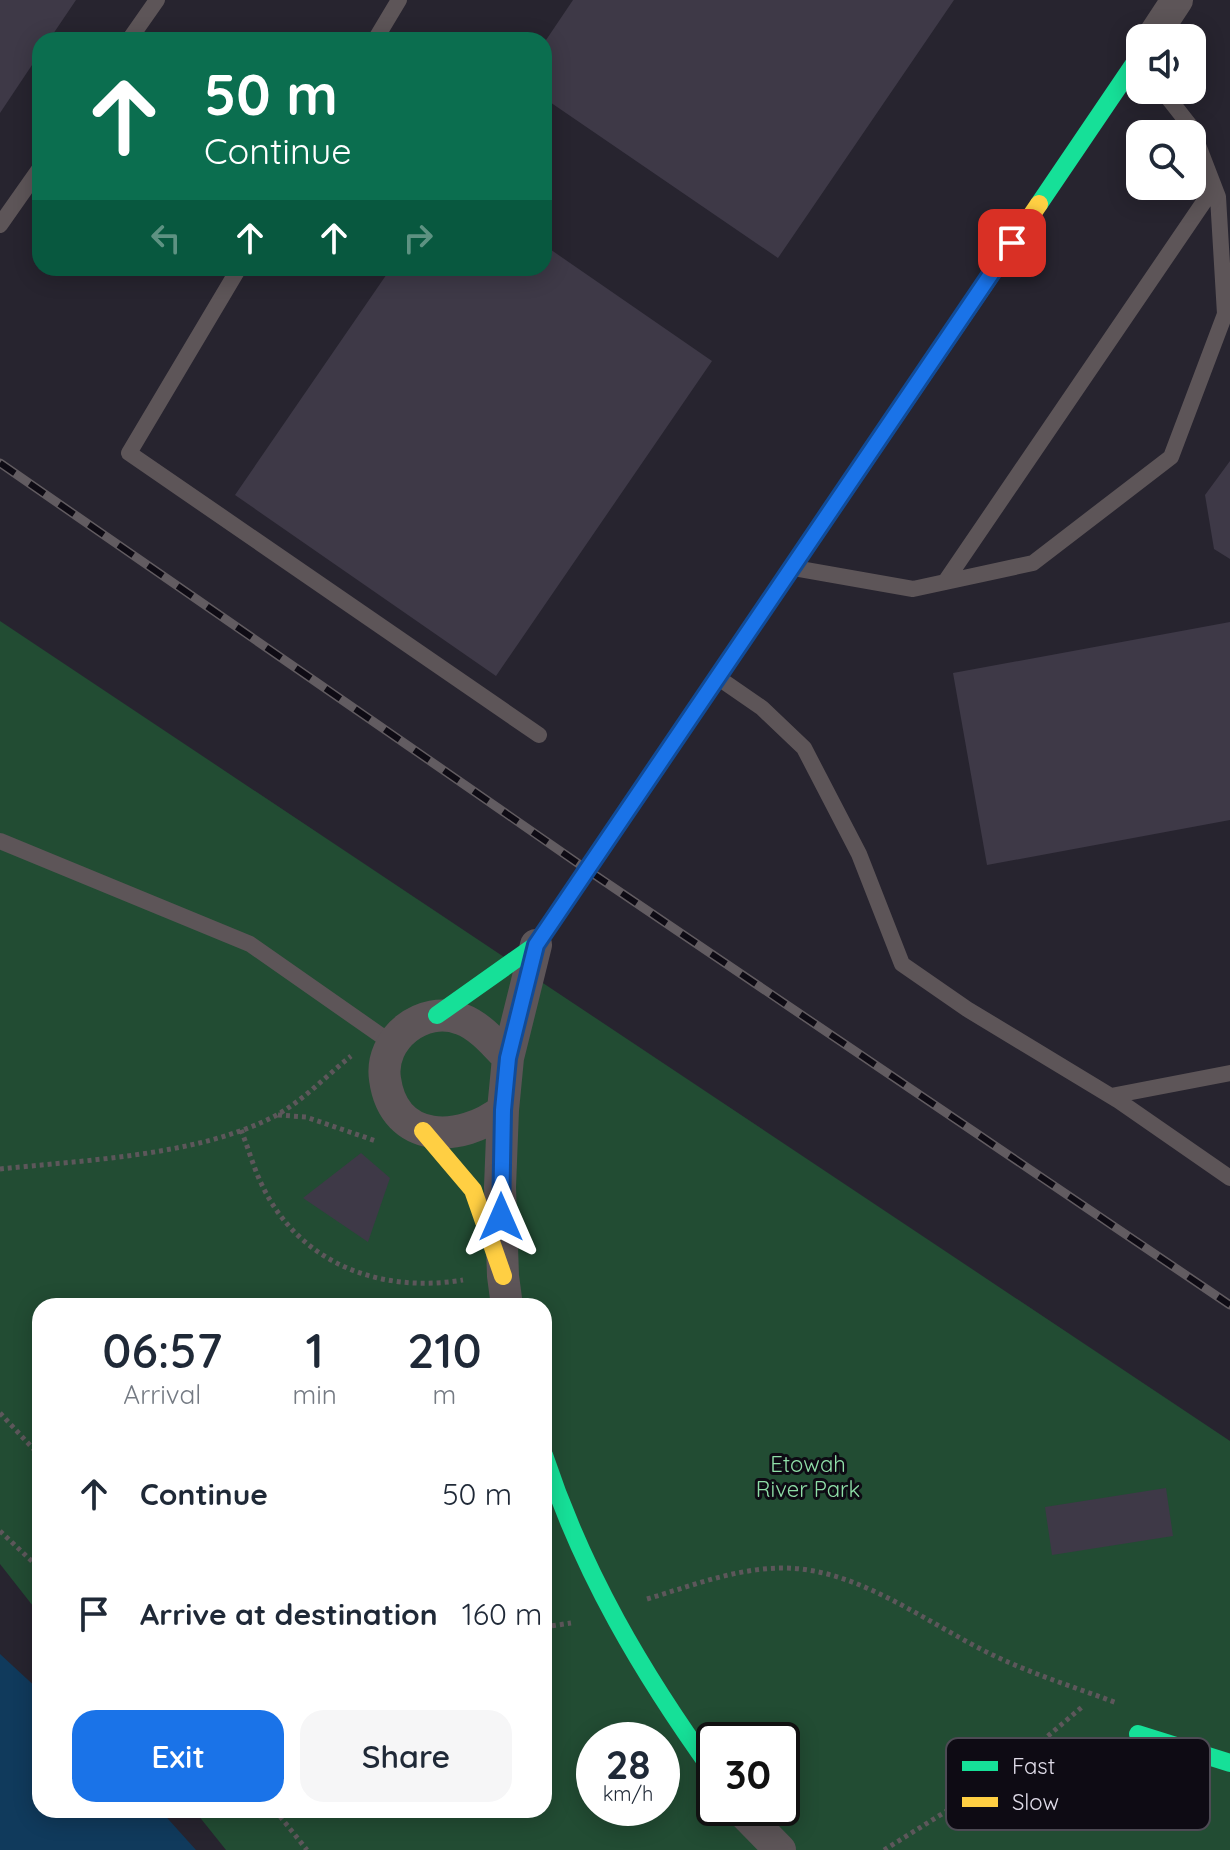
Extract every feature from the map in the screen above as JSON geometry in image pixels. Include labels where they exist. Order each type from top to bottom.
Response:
[{"type":"street","points":[[1161,24],[1177,0]]},
{"type":"street","points":[[494,1287],[473,1190],[423,1131],[404,1117],[390,1099],[384,1077],[381,1036],[398,1035],[416,1021],[437,1015],[536,945],[1126,78]]},
{"type":"street","points":[[494,1287],[508,1058],[536,945]]},
{"type":"street","points":[[437,1015],[460,1018],[479,1029],[508,1058]]},
{"type":"street","points":[[423,1131],[447,1134],[471,1130],[484,1125],[503,1110]]},
{"type":"street","points":[[552,1478],[582,1562],[606,1612],[653,1690],[696,1749]]},
{"type":"street","points":[[1138,1734],[1151,1738]]},
{"type":"street","points":[[1210,1757],[1230,1763]]},
{"type":"street","points":[[757,1826],[780,1850]]},
{"type":"lane","points":[[135,32],[157,0]]},
{"type":"lane","points":[[380,32],[399,0]]},
{"type":"lane","points":[[793,568],[913,589],[1033,563],[1171,457],[1225,314],[1214,187],[1191,127],[1173,104]]},
{"type":"lane","points":[[0,225],[32,179]]},
{"type":"lane","points":[[945,582],[1214,187]]},
{"type":"lane","points":[[234,276],[129,453],[539,735]]},
{"type":"lane","points":[[718,679],[762,708],[804,748],[859,854],[902,964],[967,1009],[1111,1096],[1230,1178]]},
{"type":"lane","points":[[0,841],[250,944],[381,1036]]},
{"type":"lane","points":[[1111,1096],[1230,1073]]},
{"type":"path","points":[[0,1169],[152,1152],[241,1130],[277,1115],[314,1090],[357,1052],[381,1036]]},
{"type":"path","points":[[277,1115],[306,1117],[382,1145]]},
{"type":"path","points":[[241,1130],[261,1184],[284,1220],[312,1250],[342,1267],[413,1285],[494,1287]]},
{"type":"path","points":[[0,1413],[32,1447]]},
{"type":"path","points":[[0,1531],[32,1561]]},
{"type":"path","points":[[645,1600],[719,1576],[785,1568],[826,1576],[863,1588],[997,1657],[1127,1707]]},
{"type":"path","points":[[1046,1738],[1082,1707]]},
{"type":"path","points":[[884,1850],[946,1811]]},
{"type":"path","points":[[281,1818],[307,1850]]},
{"type":"green space","name":"Etowah River Park","points":[[0,621],[1230,1441],[1230,1850],[226,1850],[200,1818],[552,1818],[552,1298],[32,1298],[32,1605],[0,1564]]},
{"type":"water","points":[[0,1654],[32,1684],[32,1818],[167,1818],[196,1850],[0,1850]]},
{"type":"building","points":[[0,0],[76,0],[54,32],[32,32],[32,65],[0,113]]},
{"type":"building","points":[[573,0],[954,0],[778,258],[552,103],[551,32]]},
{"type":"building","points":[[552,251],[712,361],[496,676],[235,495],[386,276],[552,276]]},
{"type":"building","points":[[1230,461],[1230,559],[1214,549],[1205,495]]},
{"type":"building","points":[[1230,622],[1230,820],[987,865],[953,673]]},
{"type":"building","points":[[361,1153],[390,1178],[368,1242],[303,1198]]},
{"type":"building","points":[[1166,1488],[1173,1536],[1052,1555],[1045,1507]]},
{"type":"railway","points":[[0,463],[589,871],[1230,1305]]},
{"type":"traffic: fast","points":[[1039,204],[1126,76]]},
{"type":"traffic: fast","points":[[437,1015],[536,945],[819,528]]},
{"type":"traffic: fast","points":[[552,1476],[577,1540],[617,1621],[696,1747]]},
{"type":"traffic: fast","points":[[1138,1734],[1151,1738]]},
{"type":"traffic: fast","points":[[1210,1757],[1230,1763]]},
{"type":"traffic: slow","points":[[819,528],[1039,204]]},
{"type":"traffic: slow","points":[[423,1131],[473,1190],[503,1276]]},
{"type":"route","points":[[501,1217],[503,1110],[508,1058],[536,945],[1012,243]]}]
